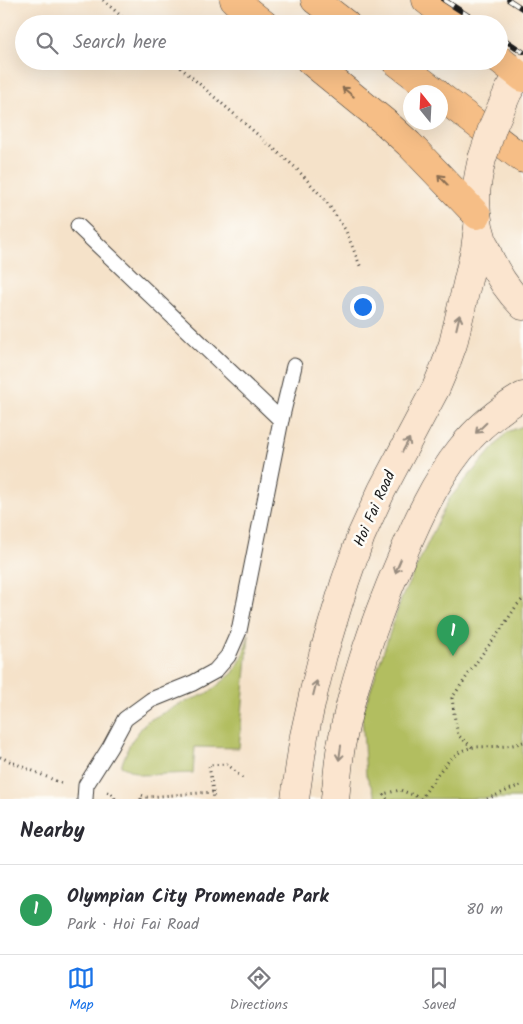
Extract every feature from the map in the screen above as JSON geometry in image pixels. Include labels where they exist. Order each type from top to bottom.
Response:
[{"type":"highway","points":[[234,0],[253,15]]},
{"type":"highway","points":[[315,0],[334,15]]},
{"type":"highway","points":[[426,0],[445,15]]},
{"type":"highway","points":[[508,66],[523,78]]},
{"type":"highway","points":[[321,70],[409,144],[478,221]]},
{"type":"highway","points":[[407,70],[427,85]]},
{"type":"highway","points":[[448,102],[523,159]]},
{"type":"street","name":"Hoi Fai Road","points":[[295,799],[304,736],[314,690],[345,582],[382,490],[436,388],[453,344],[475,249],[478,221],[476,196],[482,159],[493,126],[508,92],[523,68]]},
{"type":"street","name":"Hoi Fai Road","points":[[478,221],[498,275],[523,306]]},
{"type":"street","points":[[335,799],[341,748],[360,670],[386,593],[412,532],[440,478],[461,448],[498,412],[523,396]]},
{"type":"lane","points":[[78,226],[282,420]]},
{"type":"lane","points":[[85,792],[125,719],[151,700],[193,683],[215,671],[228,656],[239,631],[294,366]]},
{"type":"path","points":[[103,0],[120,15]]},
{"type":"path","points":[[183,70],[296,168],[326,201],[346,231],[361,268]]},
{"type":"path","points":[[472,747],[458,735],[452,698],[483,652],[500,632],[523,599]]},
{"type":"path","points":[[387,799],[383,794],[400,790],[420,799],[444,766],[460,752],[472,747],[495,747],[523,742]]},
{"type":"path","points":[[0,757],[60,783],[73,779],[85,792],[114,795],[115,799]]},
{"type":"path","points":[[214,799],[209,765],[227,764],[242,778]]},
{"type":"path","points":[[487,799],[523,784]]},
{"type":"path","points":[[141,799],[141,795],[147,797],[213,792]]},
{"type":"green space","points":[[523,426],[523,798],[377,799],[366,775],[362,715],[402,597],[449,499],[507,432]]},
{"type":"green space","points":[[249,634],[239,748],[195,747],[193,773],[141,775],[121,766],[130,743],[146,722],[178,705],[208,693],[233,673],[243,656]]},
{"type":"railway","points":[[444,0],[467,15]]},
{"type":"railway","points":[[509,0],[523,9]]},
{"type":"railway","points":[[508,42],[523,52]]},
{"type":"place","name":"Olympian City Promenade Park","points":[[453,656]]}]
